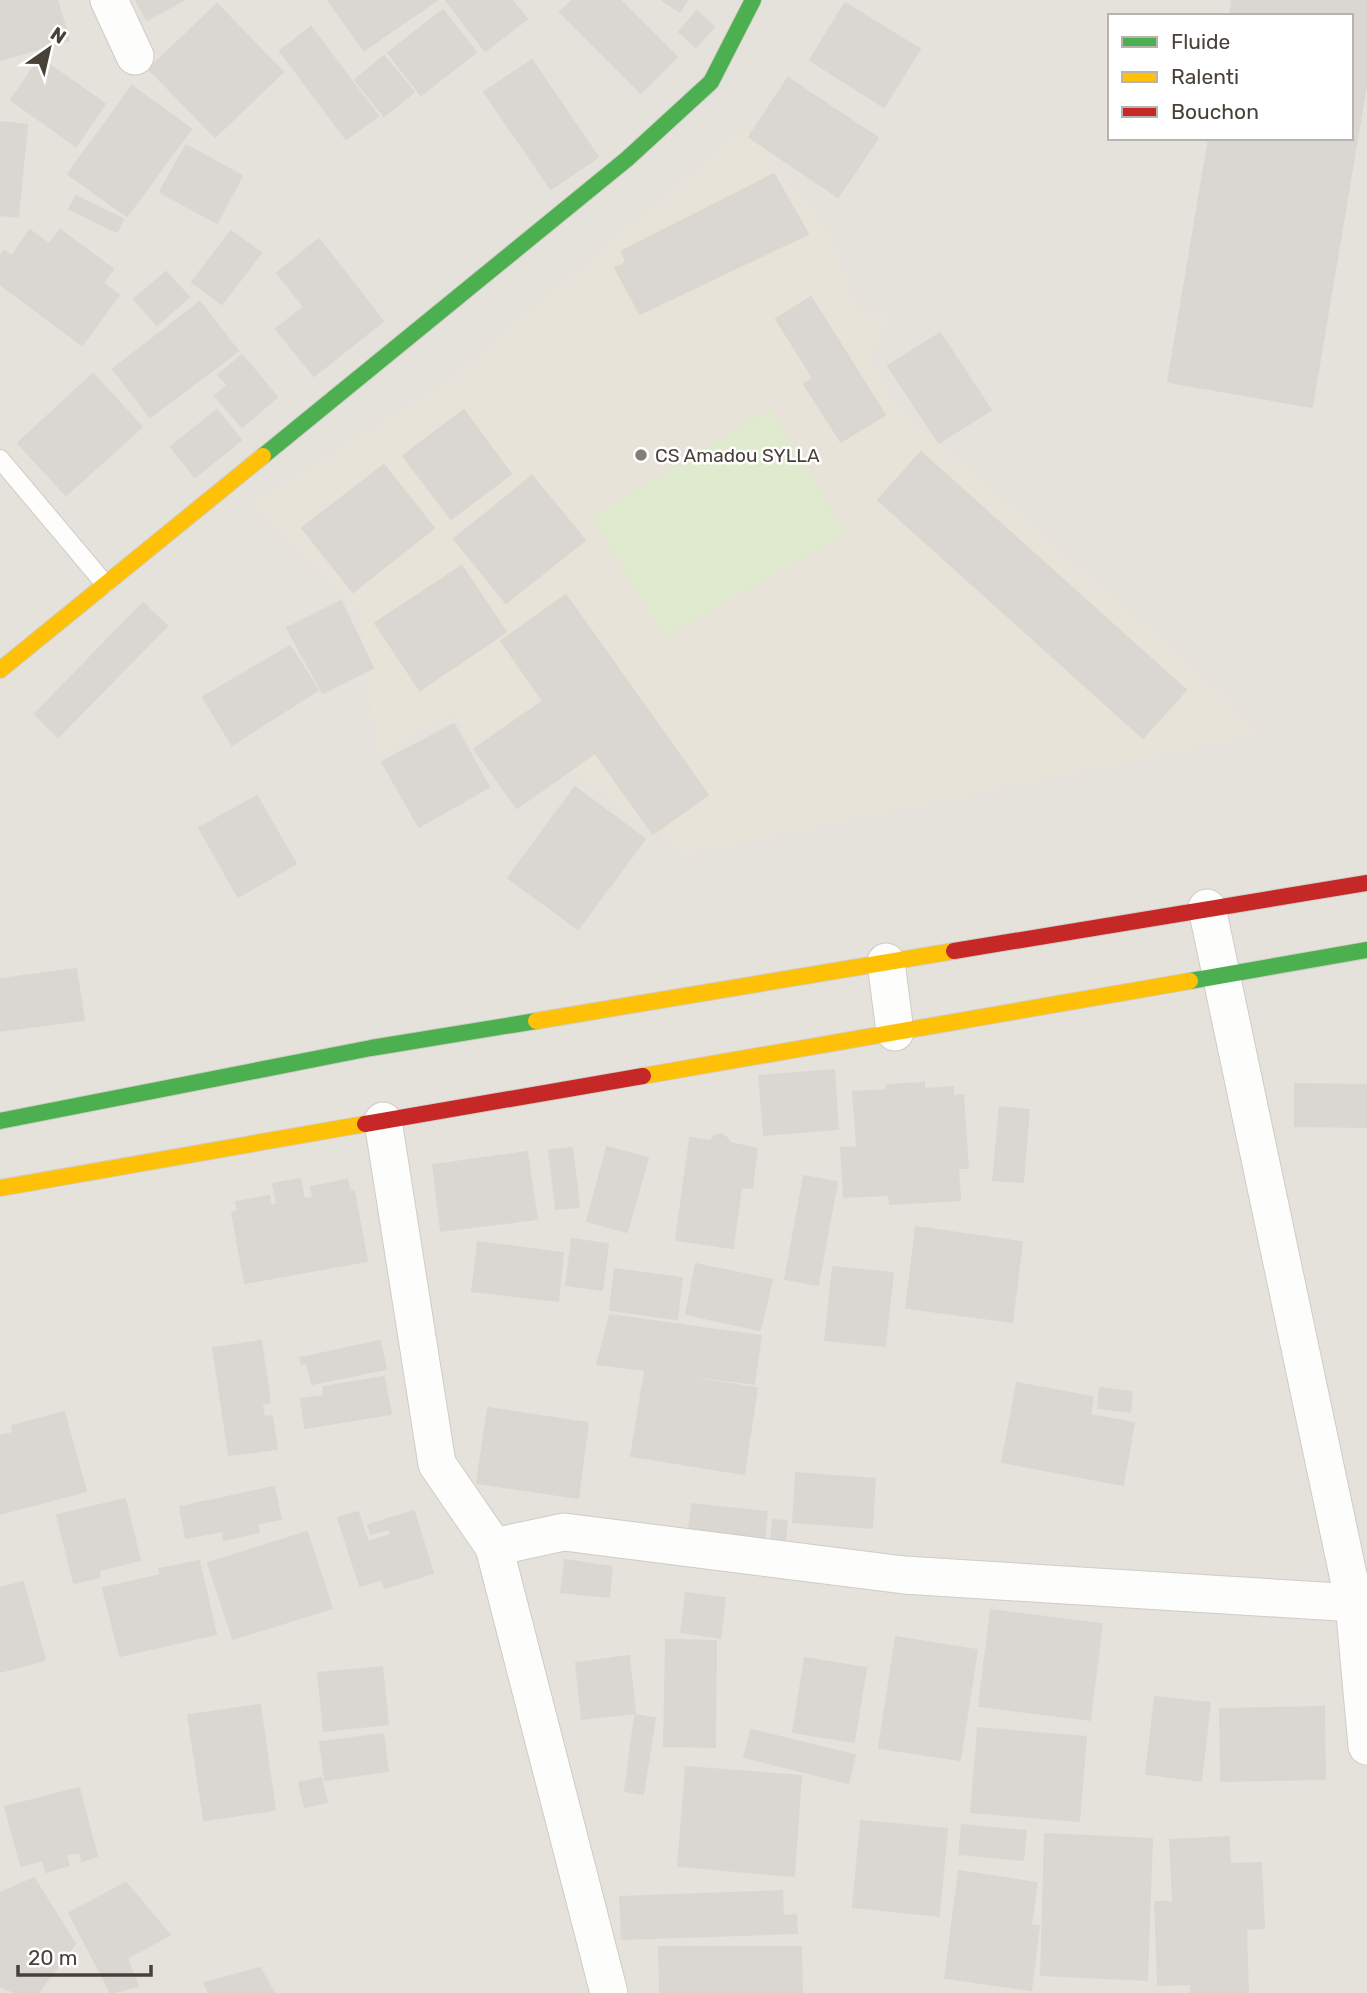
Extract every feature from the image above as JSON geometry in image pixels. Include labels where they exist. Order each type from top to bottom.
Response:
[{"type":"street","points":[[109,0],[135,56]]},
{"type":"street","points":[[0,670],[626,159],[711,82],[753,0]]},
{"type":"street","points":[[0,1121],[371,1048],[1367,883]]},
{"type":"street","points":[[1207,908],[1354,1603],[1367,1746]]},
{"type":"street","points":[[0,1188],[1367,950]]},
{"type":"street","points":[[886,962],[895,1032]]},
{"type":"street","points":[[383,1121],[437,1464],[494,1547],[609,1993]]},
{"type":"street","points":[[494,1547],[564,1532],[904,1575],[1354,1603]]},
{"type":"lane","points":[[0,459],[105,584]]},
{"type":"shaded area","points":[[0,0],[1367,0],[1367,1993],[0,1993]]},
{"type":"shaded area","name":"CS Amadou SYLLA","points":[[747,127],[829,234],[860,315],[889,316],[868,357],[892,403],[1219,691],[1258,734],[686,854],[572,770],[517,808],[474,749],[457,711],[377,754],[360,608],[250,506],[447,382]]},
{"type":"green space","points":[[770,409],[846,534],[664,637],[593,517]]},
{"type":"building","points":[[0,0],[57,0],[69,40],[0,60]]},
{"type":"building","points":[[136,0],[184,0],[147,20]]},
{"type":"building","points":[[328,0],[437,0],[364,50]]},
{"type":"building","points":[[446,0],[512,0],[527,19],[485,51]]},
{"type":"building","points":[[573,0],[620,0],[677,57],[641,93],[560,12]]},
{"type":"building","points":[[662,0],[687,0],[680,12]]},
{"type":"building","points":[[1232,0],[1367,0],[1367,80],[1312,407],[1168,382],[1209,140],[1353,140],[1353,14],[1230,14]]},
{"type":"building","points":[[845,3],[920,49],[884,107],[810,60]]},
{"type":"building","points":[[217,4],[283,72],[215,137],[149,69]]},
{"type":"building","points":[[443,10],[476,52],[421,95],[388,53]]},
{"type":"building","points":[[697,11],[714,27],[696,47],[679,32]]},
{"type":"building","points":[[311,27],[378,116],[346,139],[280,51]]},
{"type":"building","points":[[384,56],[414,92],[384,116],[355,80]]},
{"type":"building","points":[[40,58],[105,104],[76,146],[11,100]]},
{"type":"building","points":[[532,60],[598,157],[551,189],[484,92]]},
{"type":"building","points":[[788,78],[878,138],[838,197],[749,137]]},
{"type":"building","points":[[132,86],[191,129],[127,216],[68,174]]},
{"type":"building","points":[[0,122],[27,125],[18,217],[0,215]]},
{"type":"building","points":[[186,145],[242,176],[217,223],[160,192]]},
{"type":"building","points":[[774,174],[808,234],[640,314],[615,268],[626,263],[622,251]]},
{"type":"building","points":[[76,196],[123,219],[117,232],[69,209]]},
{"type":"building","points":[[30,230],[49,244],[60,230],[113,269],[103,283],[119,295],[82,345],[0,284],[0,256],[4,251],[12,256]]},
{"type":"building","points":[[231,231],[261,253],[222,304],[192,282]]},
{"type":"building","points":[[319,239],[383,321],[314,376],[276,329],[304,307],[277,273]]},
{"type":"building","points":[[166,272],[189,297],[157,325],[134,299]]},
{"type":"building","points":[[811,297],[885,415],[841,442],[804,384],[813,378],[776,319]]},
{"type":"building","points":[[200,302],[238,351],[150,417],[113,369]]},
{"type":"building","points":[[940,333],[991,410],[939,443],[888,366]]},
{"type":"building","points":[[242,355],[277,397],[242,427],[215,396],[228,385],[218,375]]},
{"type":"building","points":[[93,374],[142,427],[66,495],[18,443]]},
{"type":"building","points":[[217,410],[241,440],[195,477],[171,447]]},
{"type":"building","points":[[464,410],[511,474],[451,519],[403,456]]},
{"type":"building","points":[[921,452],[1186,690],[1143,738],[878,500]]},
{"type":"building","points":[[384,465],[434,528],[353,592],[302,528]]},
{"type":"building","points":[[532,476],[585,540],[506,603],[454,539]]},
{"type":"building","points":[[462,566],[506,632],[420,690],[375,623]]},
{"type":"building","points":[[566,595],[708,795],[653,834],[595,753],[517,808],[474,749],[543,701],[501,641]]},
{"type":"building","points":[[341,601],[373,668],[323,693],[287,628]]},
{"type":"building","points":[[143,603],[167,626],[58,737],[35,714]]},
{"type":"building","points":[[290,646],[318,690],[232,745],[203,697]]},
{"type":"building","points":[[454,724],[489,787],[419,827],[382,762]]},
{"type":"building","points":[[575,787],[645,839],[578,929],[508,878]]},
{"type":"building","points":[[257,796],[296,864],[238,897],[199,828]]},
{"type":"building","points":[[76,969],[84,1020],[0,1031],[0,979]]},
{"type":"building","points":[[834,1070],[838,1129],[764,1135],[759,1076]]},
{"type":"building","points":[[924,1083],[924,1089],[953,1087],[953,1096],[963,1095],[968,1168],[958,1168],[960,1200],[890,1204],[889,1195],[844,1197],[841,1148],[857,1147],[853,1092],[887,1090],[887,1085]]},
{"type":"building","points":[[1295,1084],[1367,1085],[1367,1127],[1295,1126]]},
{"type":"building","points":[[1000,1107],[1029,1110],[1023,1182],[993,1180]]},
{"type":"building","points":[[721,1134],[731,1143],[757,1149],[752,1188],[741,1187],[733,1248],[676,1240],[690,1138],[710,1141]]},
{"type":"building","points":[[607,1147],[648,1158],[627,1232],[587,1221]]},
{"type":"building","points":[[572,1148],[579,1207],[556,1209],[549,1150]]},
{"type":"building","points":[[527,1152],[537,1219],[441,1231],[433,1165]]},
{"type":"building","points":[[804,1176],[837,1182],[818,1285],[785,1279]]},
{"type":"building","points":[[300,1179],[304,1199],[313,1198],[311,1187],[347,1180],[350,1191],[354,1191],[367,1261],[245,1283],[232,1213],[238,1211],[236,1202],[269,1196],[271,1206],[277,1204],[273,1184]]},
{"type":"building","points":[[916,1227],[1022,1242],[1012,1322],[906,1308]]},
{"type":"building","points":[[572,1239],[608,1244],[602,1290],[566,1285]]},
{"type":"building","points":[[478,1242],[563,1253],[558,1301],[472,1291]]},
{"type":"building","points":[[696,1264],[772,1280],[760,1330],[686,1314]]},
{"type":"building","points":[[833,1267],[893,1273],[885,1346],[825,1340]]},
{"type":"building","points":[[615,1269],[682,1278],[677,1319],[610,1310]]},
{"type":"building","points":[[610,1315],[761,1336],[754,1384],[597,1364]]},
{"type":"building","points":[[261,1341],[270,1402],[262,1404],[264,1417],[272,1416],[277,1449],[229,1455],[213,1348]]},
{"type":"building","points":[[380,1341],[386,1369],[312,1384],[307,1363],[302,1364],[300,1358]]},
{"type":"building","points":[[645,1371],[757,1388],[744,1474],[631,1456]]},
{"type":"building","points":[[384,1377],[391,1414],[305,1428],[301,1399],[324,1396],[323,1387]]},
{"type":"building","points":[[1017,1383],[1093,1397],[1090,1415],[1134,1423],[1123,1485],[1002,1462]]},
{"type":"building","points":[[1100,1388],[1132,1392],[1130,1412],[1098,1408]]},
{"type":"building","points":[[488,1408],[588,1423],[578,1498],[477,1483]]},
{"type":"building","points":[[64,1412],[86,1491],[0,1514],[0,1436],[13,1433],[12,1426]]},
{"type":"building","points":[[796,1473],[875,1479],[872,1528],[793,1522]]},
{"type":"building","points":[[274,1487],[281,1519],[257,1524],[259,1532],[224,1540],[223,1531],[186,1538],[180,1507]]},
{"type":"building","points":[[125,1499],[140,1560],[99,1570],[100,1577],[74,1583],[57,1515]]},
{"type":"building","points":[[692,1504],[767,1512],[764,1539],[689,1530]]},
{"type":"building","points":[[414,1511],[433,1573],[385,1588],[382,1579],[360,1586],[338,1518],[358,1512],[368,1542],[391,1535],[389,1529],[371,1534],[368,1525]]},
{"type":"building","points":[[773,1520],[787,1521],[785,1541],[771,1540]]},
{"type":"building","points":[[307,1532],[332,1608],[233,1639],[208,1563]]},
{"type":"building","points":[[565,1560],[612,1567],[609,1597],[561,1592]]},
{"type":"building","points":[[199,1561],[216,1634],[120,1656],[103,1588],[161,1575],[159,1569]]},
{"type":"building","points":[[23,1582],[45,1660],[0,1672],[0,1588]]},
{"type":"building","points":[[686,1593],[725,1598],[720,1638],[681,1632]]},
{"type":"building","points":[[991,1610],[1102,1624],[1090,1720],[979,1706]]},
{"type":"building","points":[[896,1637],[977,1650],[960,1760],[879,1748]]},
{"type":"building","points":[[666,1640],[716,1641],[715,1747],[664,1746]]},
{"type":"building","points":[[629,1656],[635,1713],[582,1719],[576,1663]]},
{"type":"building","points":[[805,1658],[866,1668],[854,1742],[793,1732]]},
{"type":"building","points":[[382,1667],[388,1724],[324,1731],[318,1673]]},
{"type":"building","points":[[1155,1697],[1210,1703],[1201,1781],[1146,1774]]},
{"type":"building","points":[[260,1705],[275,1810],[204,1820],[188,1715]]},
{"type":"building","points":[[1324,1707],[1325,1779],[1221,1781],[1220,1709]]},
{"type":"building","points":[[635,1715],[655,1718],[643,1794],[625,1791]]},
{"type":"building","points":[[978,1728],[1086,1737],[1079,1821],[971,1812]]},
{"type":"building","points":[[751,1730],[855,1755],[848,1783],[744,1757]]},
{"type":"building","points":[[383,1734],[388,1771],[325,1780],[320,1742]]},
{"type":"building","points":[[686,1767],[801,1776],[794,1876],[678,1866]]},
{"type":"building","points":[[321,1778],[327,1802],[305,1807],[299,1783]]},
{"type":"building","points":[[79,1788],[97,1856],[82,1861],[80,1852],[66,1855],[69,1865],[46,1872],[43,1860],[21,1866],[5,1807]]},
{"type":"building","points":[[861,1821],[947,1829],[939,1916],[853,1907]]},
{"type":"building","points":[[962,1825],[1026,1831],[1023,1860],[959,1854]]},
{"type":"building","points":[[1045,1834],[1152,1839],[1147,1980],[1041,1975]]},
{"type":"building","points":[[1229,1837],[1230,1864],[1261,1863],[1264,1928],[1246,1929],[1248,1993],[1191,1993],[1191,1984],[1158,1985],[1155,1902],[1173,1902],[1170,1840]]},
{"type":"building","points":[[959,1871],[1037,1883],[1031,1925],[1039,1926],[1031,1990],[945,1978]]},
{"type":"building","points":[[34,1878],[75,1944],[38,1993],[16,1993],[0,1986],[0,1893]]},
{"type":"building","points":[[126,1883],[170,1935],[127,1958],[138,1986],[111,1993],[69,1913]]},
{"type":"building","points":[[782,1891],[783,1916],[796,1915],[797,1933],[622,1939],[620,1897]]},
{"type":"building","points":[[659,1947],[801,1947],[802,1993],[660,1993]]},
{"type":"building","points":[[260,1968],[274,1993],[209,1993],[204,1983]]},
{"type":"traffic: fast","points":[[263,456],[627,159],[711,82],[753,0]]},
{"type":"traffic: fast","points":[[1190,981],[1367,950]]},
{"type":"traffic: fast","points":[[0,1121],[371,1048],[536,1021]]},
{"type":"traffic: slow","points":[[0,670],[263,456]]},
{"type":"traffic: slow","points":[[536,1021],[954,951]]},
{"type":"traffic: slow","points":[[643,1076],[1190,981]]},
{"type":"traffic: slow","points":[[0,1188],[365,1124]]},
{"type":"traffic: jam","points":[[954,951],[1367,883]]},
{"type":"traffic: jam","points":[[365,1124],[643,1076]]},
{"type":"place","name":"CS Amadou SYLLA","points":[[641,455]]}]
